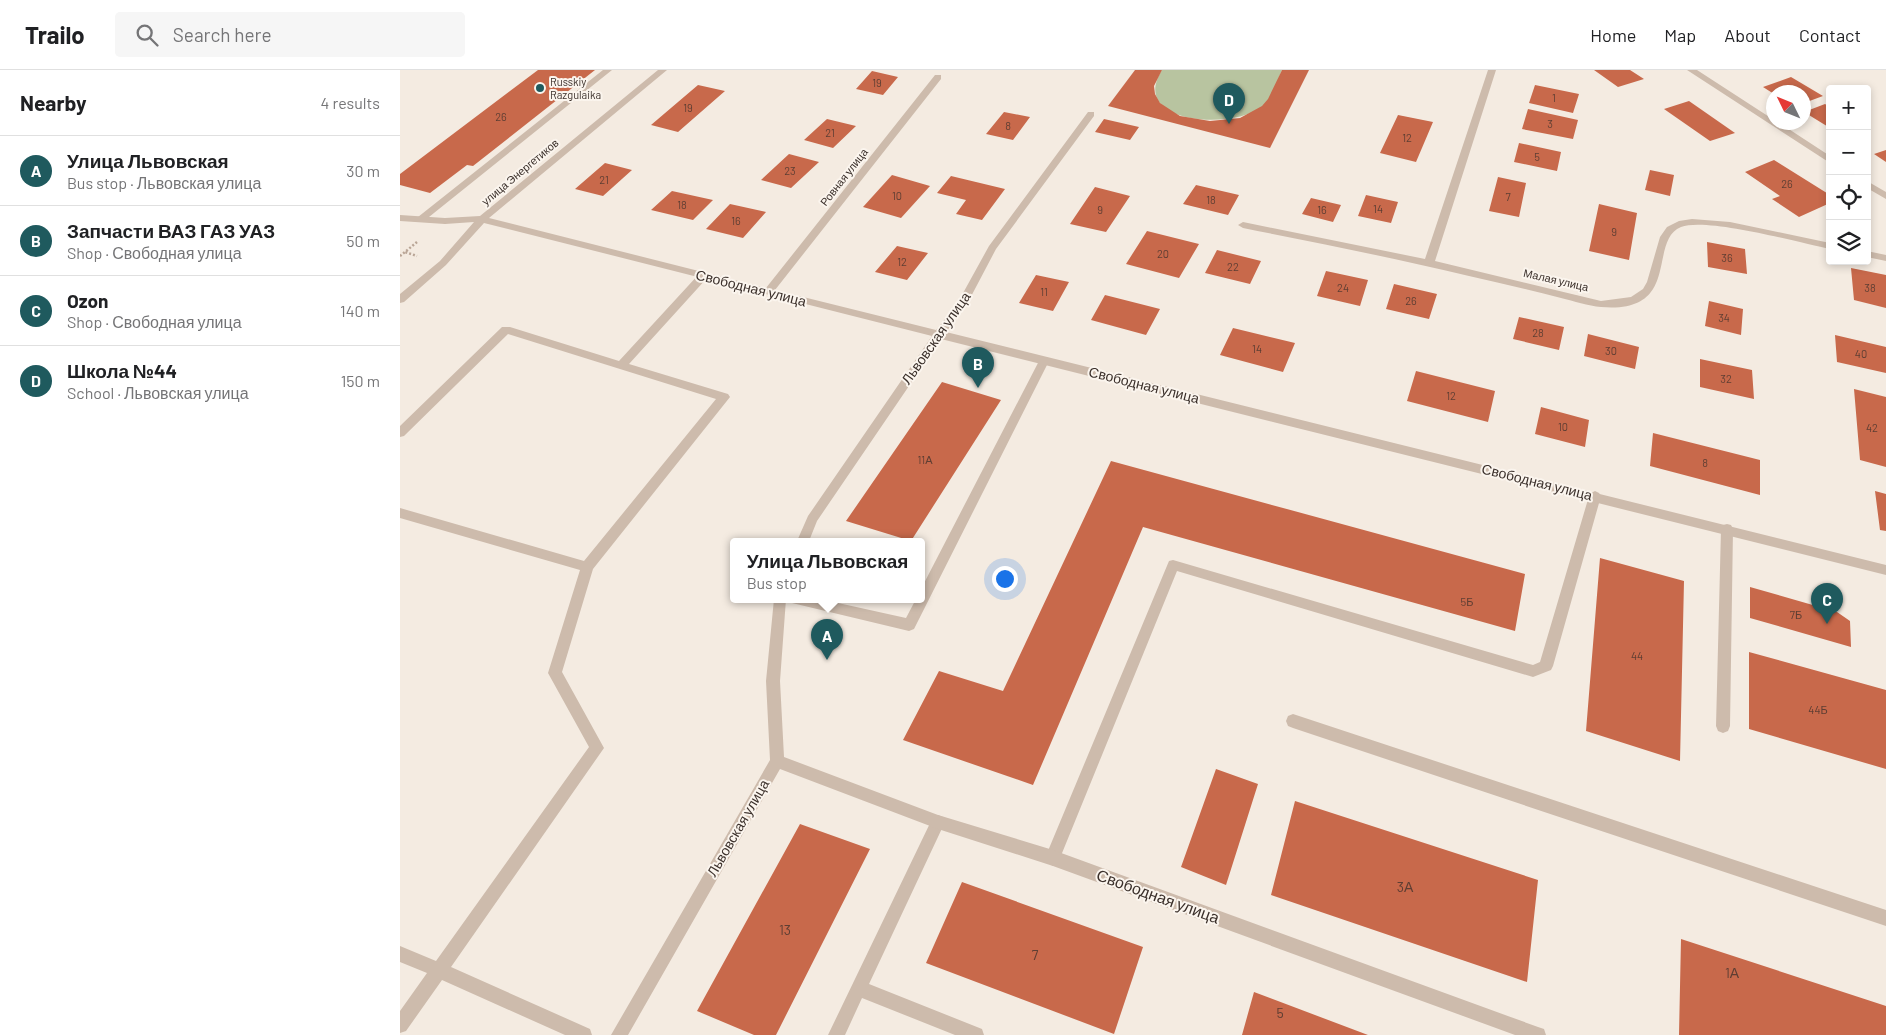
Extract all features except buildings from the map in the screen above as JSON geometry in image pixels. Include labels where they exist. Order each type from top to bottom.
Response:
[{"type":"street","points":[[420,219],[608,70]]},
{"type":"street","name":"улица Энергетиков","points":[[400,300],[443,263],[482,219],[662,70]]},
{"type":"street","points":[[1429,263],[1492,70]]},
{"type":"street","points":[[1691,70],[1826,157]]},
{"type":"street","name":"Ровная улица","points":[[768,292],[938,77]]},
{"type":"street","name":"Львовская улица","points":[[804,538],[812,519],[938,335],[961,306],[992,248],[1091,114]]},
{"type":"street","points":[[1871,187],[1886,196]]},
{"type":"street","name":"Свободная улица","points":[[400,218],[445,221],[482,219],[938,335],[1595,496],[1886,570]]},
{"type":"street","name":"Малая улица","points":[[1243,225],[1429,263],[1601,304],[1619,303],[1640,298],[1651,286],[1666,232],[1677,224],[1690,221],[1718,223],[1826,245]]},
{"type":"street","points":[[1871,255],[1886,258]]},
{"type":"street","points":[[620,366],[703,276]]},
{"type":"street","points":[[400,433],[506,330],[724,397],[587,567],[555,673],[597,748],[400,1025]]},
{"type":"street","points":[[925,594],[1044,361]]},
{"type":"street","points":[[1053,858],[1173,565],[1533,671],[1546,666],[1595,496]]},
{"type":"street","points":[[400,513],[587,567]]},
{"type":"street","points":[[1723,726],[1727,529]]},
{"type":"street","points":[[777,762],[773,681],[780,603]]},
{"type":"street","points":[[814,603],[909,625],[920,603]]},
{"type":"street","points":[[1293,721],[1886,918]]},
{"type":"street","name":"Свободная улица","points":[[777,762],[938,822],[1053,858],[1516,1031],[1538,1035]]},
{"type":"street","name":"Львовская улица","points":[[619,1035],[777,762]]},
{"type":"street","points":[[836,1035],[938,822]]},
{"type":"street","points":[[400,954],[584,1035]]},
{"type":"street","points":[[858,988],[976,1035]]},
{"type":"path","points":[[400,256],[405,252]]},
{"type":"green space","points":[[1162,70],[1282,70],[1271,95],[1262,107],[1248,114],[1229,119],[1208,120],[1171,112],[1159,102],[1155,88]]},
{"type":"place","name":"Russkiy Razgulaika","points":[[540,88]]},
{"type":"place","name":"Школа №44","points":[[1229,124]]},
{"type":"place","name":"Запчасти ВАЗ ГАЗ УАЗ","points":[[978,388]]},
{"type":"place","name":"Ozon","points":[[1827,624]]},
{"type":"place","name":"Улица Львовская","points":[[827,660]]}]
